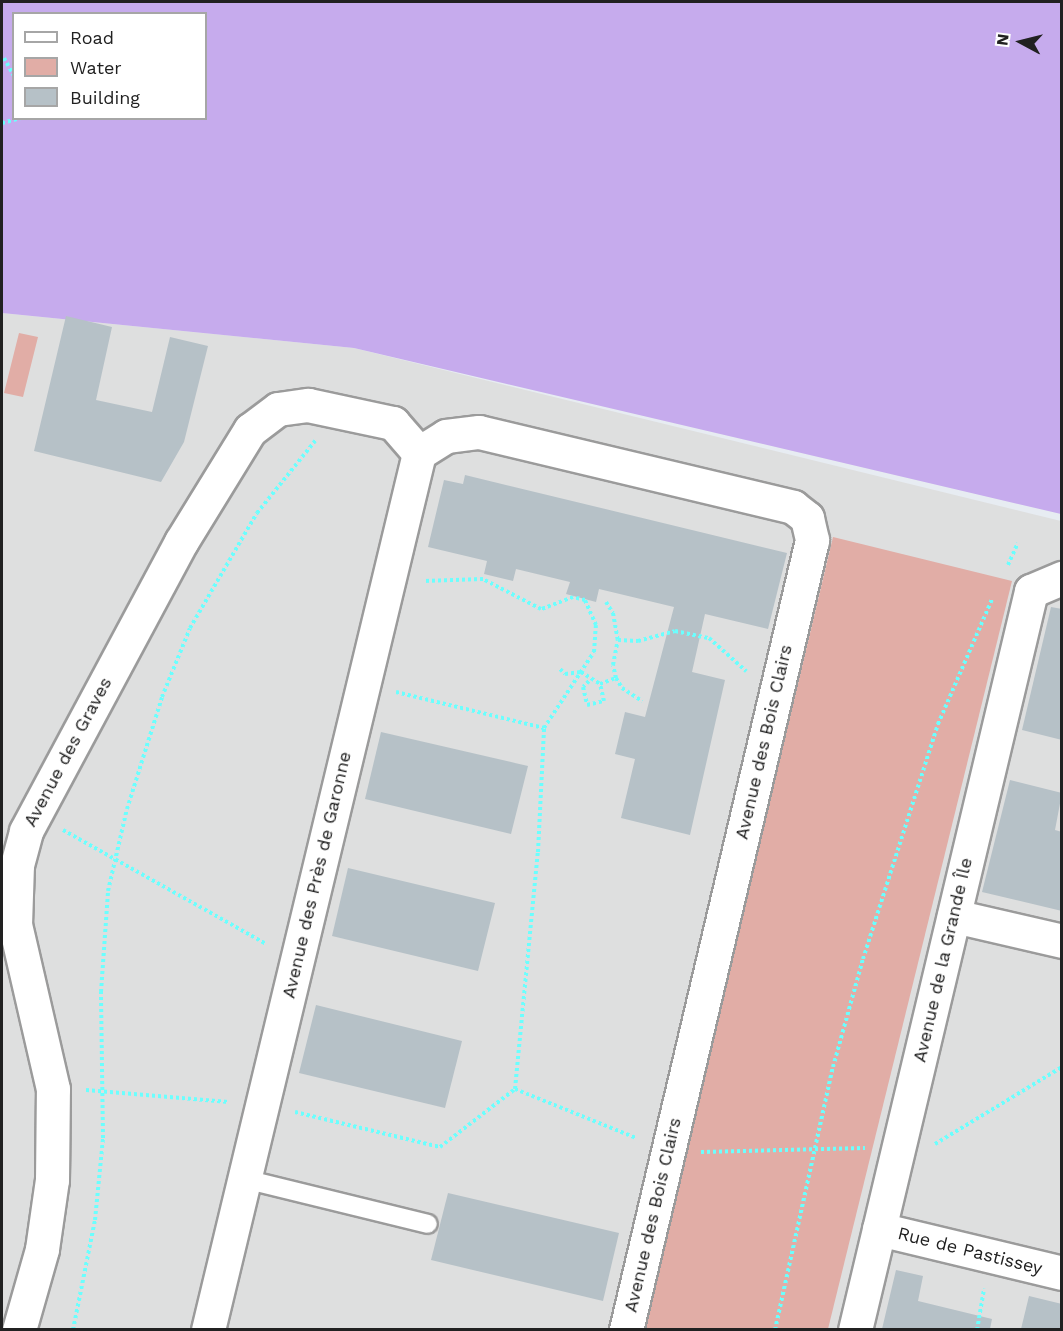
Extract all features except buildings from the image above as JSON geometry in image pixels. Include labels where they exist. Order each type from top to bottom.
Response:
[{"type":"street","name":"Avenue des Graves","points":[[20,1329],[42,1249],[52,1180],[52,1089],[15,925],[17,865],[33,816],[182,542],[250,430],[278,409],[308,405],[393,423],[419,453]]},
{"type":"street","name":"Avenue des Bois Clairs","points":[[419,453],[446,436],[479,432],[793,507],[807,518],[812,540],[626,1329]]},
{"type":"street","name":"Avenue des Près de Garonne","points":[[208,1329],[419,453]]},
{"type":"street","name":"Avenue de la Grande Île","points":[[855,1329],[1031,591],[1062,578]]},
{"type":"street","points":[[954,916],[1062,941]]},
{"type":"street","name":"Rue de Pastissey","points":[[879,1229],[1062,1273]]},
{"type":"lane","points":[[244,1179],[428,1224]]},
{"type":"path","points":[[4,58],[12,72]]},
{"type":"path","points":[[73,1329],[95,1220],[102,1090],[101,992],[115,859],[162,697],[190,628],[257,513],[296,460],[343,413]]},
{"type":"path","points":[[1003,575],[1018,543]]},
{"type":"path","points":[[52,1089],[102,1090],[262,1106],[440,1147],[515,1089],[538,852],[544,728],[594,652],[596,633],[585,600],[573,597],[541,609],[483,579],[413,582]]},
{"type":"path","points":[[775,1329],[814,1149],[900,837],[938,724],[994,596]]},
{"type":"path","points":[[606,602],[614,613],[618,640],[613,665],[616,678],[622,688],[642,701]]},
{"type":"path","points":[[618,640],[638,641],[675,631],[698,633],[753,676]]},
{"type":"path","points":[[560,669],[565,674],[581,672]]},
{"type":"path","points":[[581,672],[589,681],[600,684],[616,678]]},
{"type":"path","points":[[589,681],[583,687],[587,705],[604,701],[600,684]]},
{"type":"path","points":[[387,690],[544,728]]},
{"type":"path","points":[[33,816],[115,859],[274,950]]},
{"type":"path","points":[[515,1089],[683,1153],[814,1149],[897,1151],[917,1155],[1062,1067]]},
{"type":"path","points":[[977,1329],[985,1294],[982,1279]]},
{"type":"shaded area","points":[[2,2],[1061,2],[1061,514],[354,348],[2,313]]},
{"type":"shaded area","points":[[2,313],[354,348],[1061,521],[1061,1329],[2,1329]]},
{"type":"water","points":[[19,333],[38,337],[23,397],[4,393]]},
{"type":"water","points":[[833,537],[1012,581],[828,1329],[644,1329]]}]
